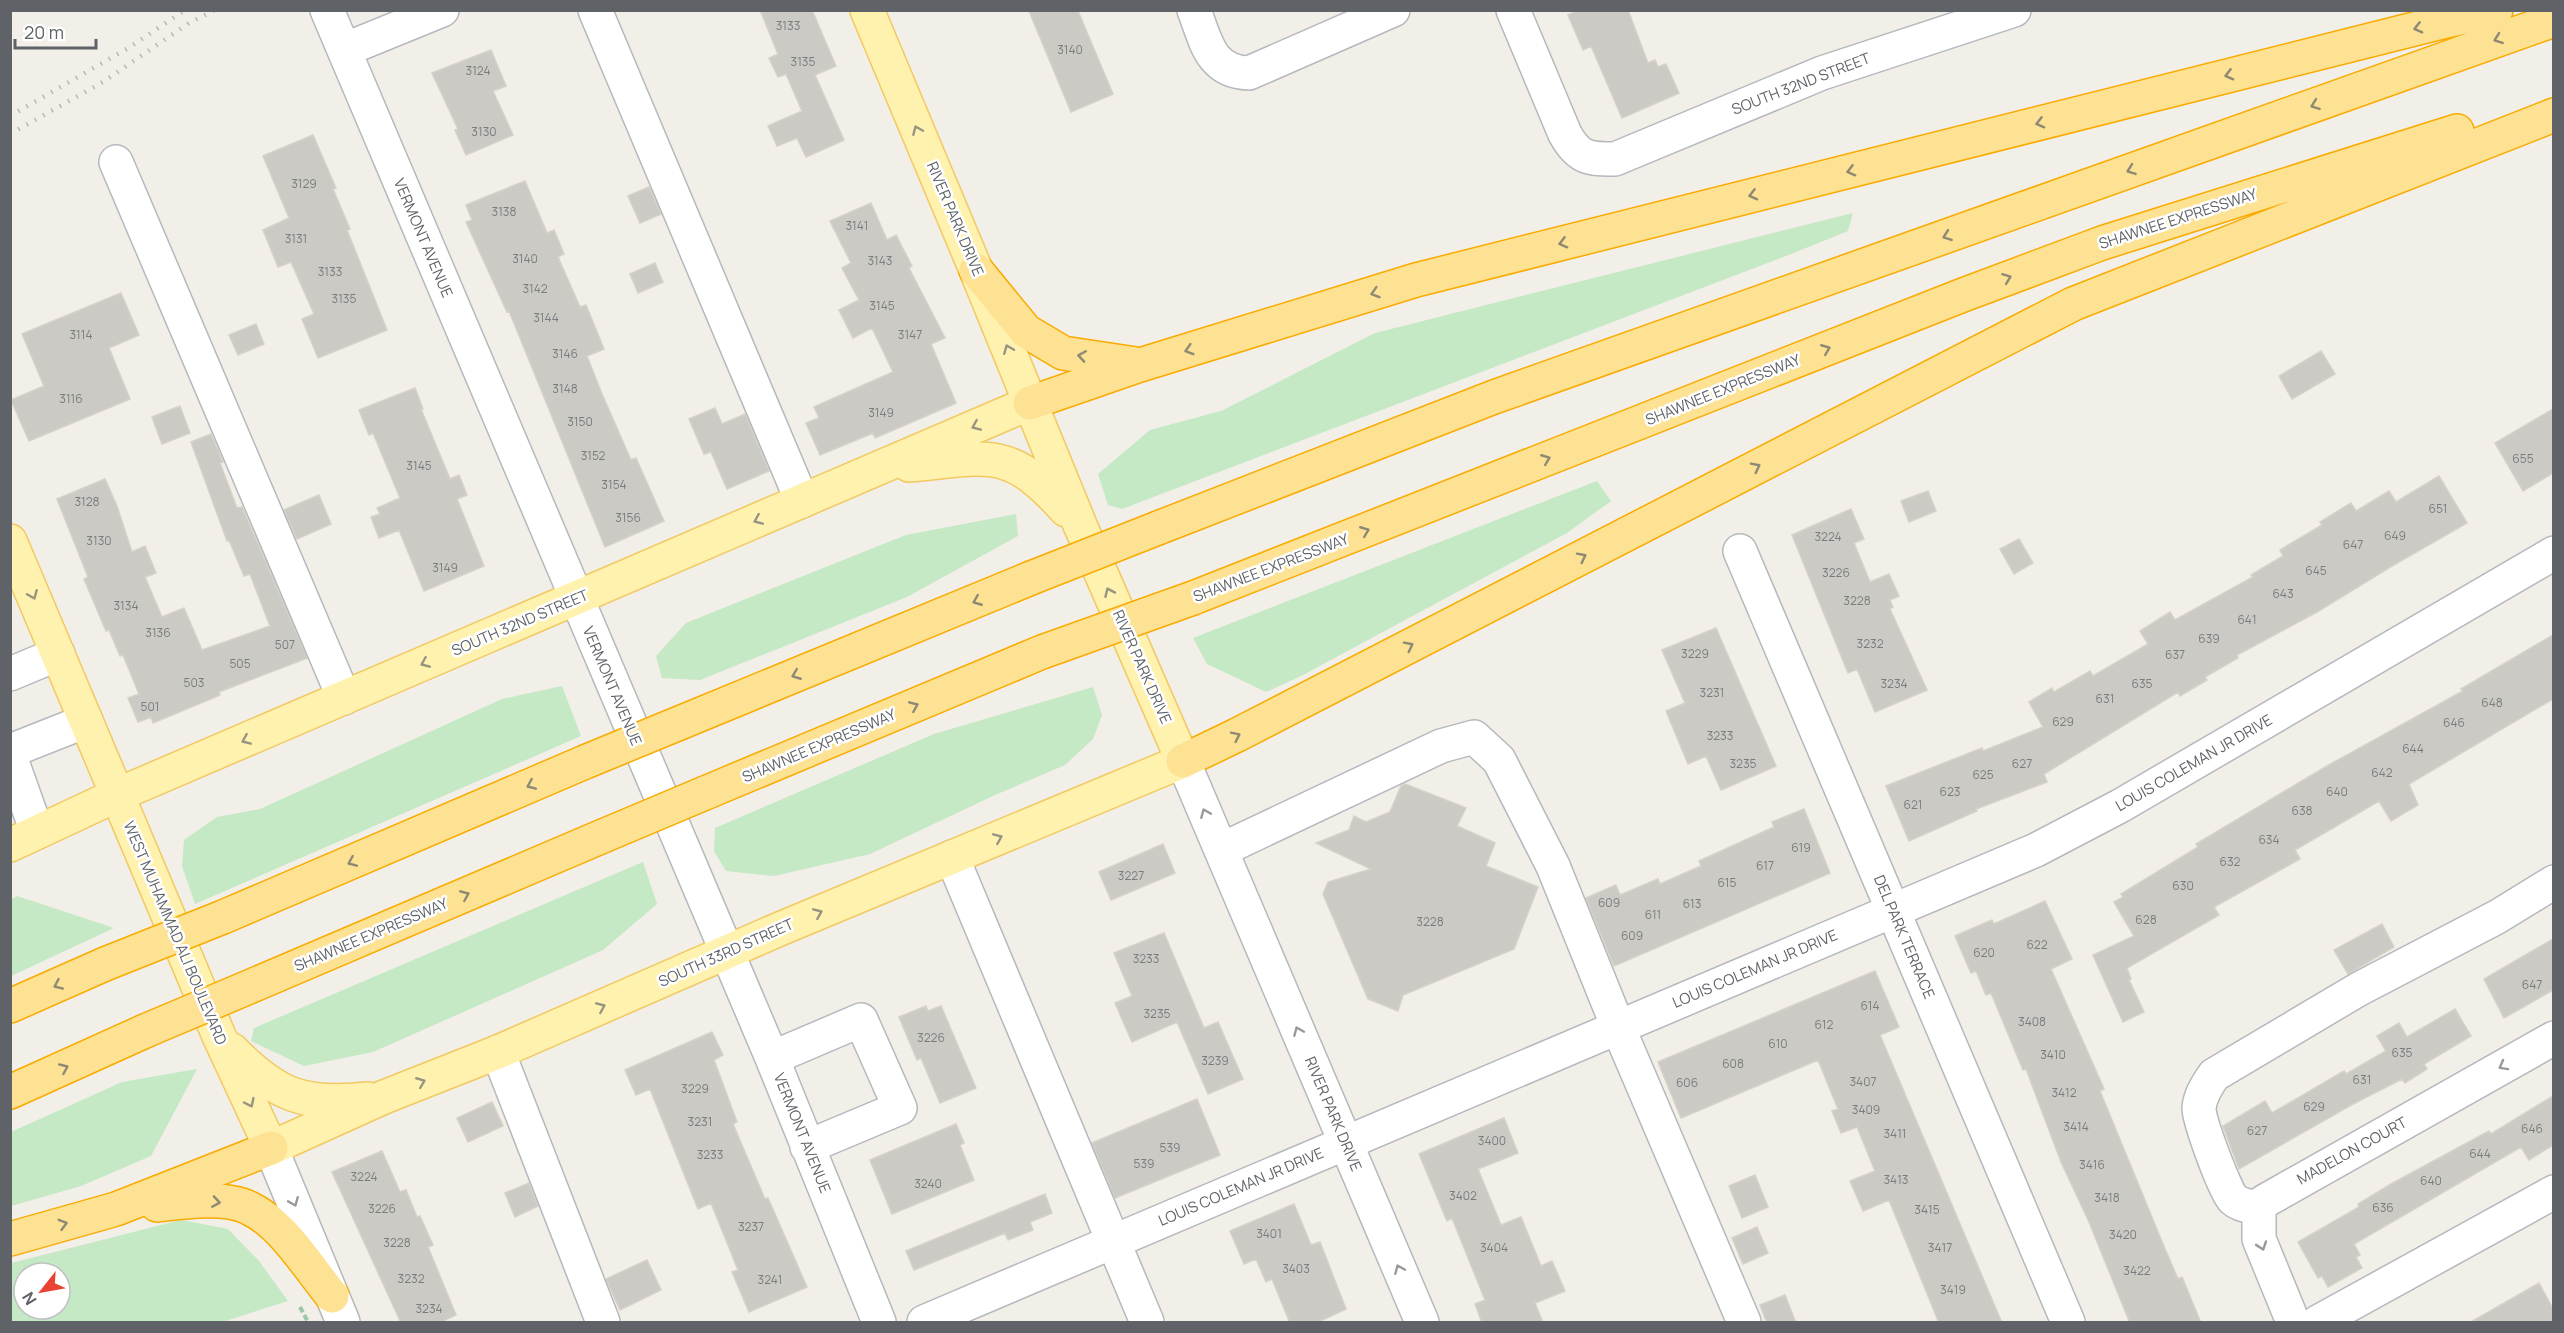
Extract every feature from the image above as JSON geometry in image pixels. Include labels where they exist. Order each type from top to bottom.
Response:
[{"type":"highway","points":[[1030,403],[1140,365],[1416,280],[2496,10]]},
{"type":"highway","points":[[10,1006],[105,964],[223,918],[585,762],[1031,578],[1494,397],[2553,20]]},
{"type":"highway","name":"SHAWNEE EXPRESSWAY","points":[[10,1092],[145,1031],[1042,652],[1193,598],[1963,295],[2102,243],[2553,101]]},
{"type":"highway","points":[[1183,761],[2073,304],[2553,115]]},
{"type":"highway","points":[[976,270],[1026,331],[1063,353],[1140,365]]},
{"type":"highway","points":[[10,1239],[116,1209],[271,1148]]},
{"type":"highway","points":[[116,1209],[204,1200],[248,1207],[275,1225],[337,1309]]},
{"type":"main road","name":"RIVER PARK DRIVE","points":[[867,10],[1080,525],[1183,761]]},
{"type":"main road","name":"SOUTH 32ND STREET","points":[[24,838],[117,795],[1030,403]]},
{"type":"main road","points":[[881,467],[998,459],[1030,474],[1047,488],[1080,525]]},
{"type":"main road","name":"WEST MUHAMMAD ALI BOULEVARD","points":[[10,541],[219,1036],[271,1148]]},
{"type":"main road","name":"SOUTH 33RD STREET","points":[[271,1148],[384,1097],[498,1052],[952,857],[1183,761]]},
{"type":"main road","points":[[219,1036],[251,1069],[274,1085],[303,1099],[337,1102],[384,1097]]},
{"type":"street","name":"VERMONT AVENUE","points":[[327,10],[771,1058],[879,1323]]},
{"type":"street","points":[[344,50],[442,10]]},
{"type":"street","points":[[595,10],[802,501]]},
{"type":"street","points":[[1194,10],[1215,60],[1224,68],[1237,73],[1249,73],[1394,10]]},
{"type":"street","name":"SOUTH 32ND STREET","points":[[1513,10],[1572,148],[1589,159],[1615,159],[1940,21],[2014,10]]},
{"type":"street","points":[[117,162],[344,698]]},
{"type":"street","name":"DEL PARK TERRACE","points":[[1740,551],[2067,1323]]},
{"type":"street","name":"LOUIS COLEMAN JR DRIVE","points":[[924,1323],[2036,850],[2120,806],[2553,553]]},
{"type":"street","points":[[10,674],[58,654]]},
{"type":"street","points":[[10,751],[86,721]]},
{"type":"street","points":[[1221,850],[1441,746],[1474,737],[1499,760],[1553,866],[1618,1027],[1744,1323]]},
{"type":"street","points":[[10,756],[24,838]]},
{"type":"street","name":"RIVER PARK DRIVE","points":[[1183,761],[1422,1323]]},
{"type":"street","points":[[952,857],[1147,1323]]},
{"type":"street","points":[[2293,1323],[2259,1239],[2259,1207],[2244,1206],[2232,1197],[2205,1134],[2199,1108],[2204,1089],[2214,1075],[2359,989],[2497,917],[2553,882]]},
{"type":"street","points":[[771,1058],[861,1020],[900,1108],[807,1147]]},
{"type":"street","name":"MADELON COURT","points":[[2259,1207],[2265,1201],[2553,1038]]},
{"type":"street","points":[[498,1052],[603,1323]]},
{"type":"street","name":"WEST MUHAMMAD ALI BOULEVARD","points":[[271,1148],[337,1309]]},
{"type":"street","points":[[2318,1323],[2553,1192]]},
{"type":"green space","points":[[1853,213],[1848,231],[1791,254],[1122,509],[1108,505],[1098,474],[1150,430],[1221,411],[1375,333]]},
{"type":"green space","points":[[1597,481],[1611,501],[1567,533],[1301,676],[1266,692],[1207,664],[1193,638]]},
{"type":"green space","points":[[1016,514],[1018,536],[907,597],[700,680],[662,678],[656,656],[686,623],[906,535]]},
{"type":"green space","points":[[562,686],[581,736],[195,904],[182,866],[184,840],[217,817],[260,809],[502,699]]},
{"type":"green space","points":[[1093,687],[1102,715],[1093,739],[1065,765],[870,854],[774,876],[726,871],[714,851],[715,828],[934,734]]},
{"type":"green space","points":[[643,862],[657,904],[603,950],[373,1052],[304,1066],[251,1041],[254,1028]]},
{"type":"green space","points":[[17,896],[114,928],[11,976],[11,899]]},
{"type":"green space","points":[[197,1069],[151,1156],[81,1186],[11,1206],[11,1132],[122,1082]]},
{"type":"green space","points":[[181,1220],[228,1229],[259,1261],[288,1301],[222,1322],[11,1322],[11,1263],[12,1321],[72,1321],[72,1261],[19,1261]]},
{"type":"building","points":[[760,10],[812,10],[836,66],[815,75],[844,140],[806,157],[797,138],[777,146],[768,126],[802,111],[786,74],[778,77],[769,58],[778,54]]},
{"type":"building","points":[[1580,10],[1628,10],[1648,63],[1655,60],[1658,67],[1666,64],[1679,93],[1622,118],[1591,46],[1583,50],[1568,15]]},
{"type":"building","points":[[1029,11],[1078,11],[1113,94],[1071,112]]},
{"type":"building","points":[[491,50],[506,86],[493,91],[513,135],[466,155],[455,130],[458,129],[432,73]]},
{"type":"building","points":[[313,135],[336,188],[333,189],[350,229],[347,230],[387,330],[318,358],[302,319],[314,314],[291,262],[278,267],[263,230],[289,218],[263,156]]},
{"type":"building","points":[[525,181],[547,233],[554,230],[564,254],[558,257],[580,307],[586,305],[604,349],[587,356],[631,460],[636,458],[664,521],[605,547],[509,311],[507,312],[466,222],[472,220],[466,205]]},
{"type":"building","points":[[649,187],[661,214],[640,223],[628,196]]},
{"type":"building","points":[[871,203],[887,240],[896,235],[912,266],[909,268],[945,338],[931,344],[956,403],[875,438],[873,433],[820,455],[806,423],[819,418],[814,407],[893,372],[872,328],[853,338],[839,310],[859,300],[842,268],[851,263],[830,221]]},
{"type":"building","points":[[655,263],[663,282],[638,293],[630,274]]},
{"type":"building","points":[[121,293],[139,335],[109,348],[130,399],[29,441],[11,400],[44,386],[22,334]]},
{"type":"building","points":[[256,324],[264,344],[238,355],[229,335]]},
{"type":"building","points":[[2321,351],[2335,374],[2292,399],[2279,376]]},
{"type":"building","points":[[415,388],[423,409],[421,409],[450,479],[459,475],[467,495],[457,499],[484,566],[424,591],[399,530],[379,538],[371,517],[380,514],[377,508],[400,498],[373,433],[369,435],[359,410]]},
{"type":"building","points":[[180,406],[190,433],[162,444],[152,417]]},
{"type":"building","points":[[715,408],[722,424],[745,414],[769,471],[727,489],[711,452],[704,454],[689,419]]},
{"type":"building","points":[[2553,409],[2553,473],[2523,491],[2495,443]]},
{"type":"building","points":[[211,434],[223,462],[220,463],[237,508],[242,507],[307,658],[219,692],[220,695],[153,723],[151,717],[138,722],[128,698],[139,694],[123,655],[120,656],[109,630],[106,631],[84,579],[88,577],[57,499],[105,479],[117,506],[132,552],[145,546],[156,573],[145,577],[162,617],[184,608],[202,650],[270,626],[250,574],[244,576],[229,540],[227,541],[191,442]]},
{"type":"building","points":[[2439,476],[2467,523],[2317,612],[2237,655],[2238,658],[2205,677],[2207,680],[2180,696],[2178,692],[2044,774],[2047,782],[1976,809],[1977,811],[1909,841],[1886,786],[1982,748],[1983,751],[2043,727],[2029,702],[2052,688],[2054,692],[2090,671],[2093,676],[2148,644],[2140,631],[2170,612],[2175,620],[2253,577],[2251,575],[2283,556],[2280,550],[2322,525],[2320,522],[2351,503],[2356,511],[2389,491],[2396,502]]},
{"type":"building","points":[[1928,491],[1936,511],[1909,522],[1901,501]]},
{"type":"building","points":[[319,495],[331,524],[297,539],[284,510]]},
{"type":"building","points":[[1851,509],[1864,539],[1854,543],[1870,582],[1889,574],[1899,596],[1890,600],[1893,607],[1890,609],[1927,690],[1875,712],[1857,669],[1848,673],[1792,535]]},
{"type":"building","points":[[2019,539],[2033,563],[2014,574],[2000,549]]},
{"type":"building","points":[[1716,628],[1776,766],[1721,790],[1706,756],[1688,764],[1666,711],[1685,703],[1662,650]]},
{"type":"building","points":[[2553,635],[2553,699],[2409,784],[2418,805],[2391,821],[2379,801],[2295,850],[2300,859],[2214,907],[2219,915],[2127,968],[2131,979],[2129,980],[2144,1012],[2123,1022],[2093,955],[2134,936],[2114,902],[2123,897],[2121,894],[2198,847],[2196,844],[2327,766],[2463,691],[2461,689]]},
{"type":"building","points":[[1405,784],[1466,808],[1457,826],[1495,843],[1486,866],[1538,887],[1514,949],[1403,995],[1398,1011],[1368,999],[1323,894],[1328,882],[1371,869],[1316,843],[1349,830],[1354,816],[1366,822],[1390,812],[1401,786]]},
{"type":"building","points":[[1804,809],[1830,873],[1614,966],[1586,898],[1616,885],[1620,895],[1658,879],[1660,884],[1701,866],[1699,861],[1774,827],[1772,822]]},
{"type":"building","points":[[1163,844],[1175,873],[1111,900],[1099,872]]},
{"type":"building","points":[[2045,901],[2072,959],[2051,969],[2104,1089],[2100,1091],[2163,1244],[2178,1279],[2182,1277],[2201,1323],[2130,1323],[2089,1222],[2061,1162],[2026,1069],[2023,1070],[1991,993],[1986,995],[1976,971],[1971,973],[1955,936],[1992,920],[1994,924]]},
{"type":"building","points":[[2382,924],[2394,947],[2348,974],[2334,950]]},
{"type":"building","points":[[1164,933],[1204,1028],[1218,1022],[1243,1079],[1208,1094],[1177,1022],[1132,1042],[1115,1003],[1132,996],[1114,953]]},
{"type":"building","points":[[2553,939],[2553,990],[2504,1018],[2484,979]]},
{"type":"building","points":[[1875,971],[1899,1027],[1880,1035],[2002,1323],[1939,1323],[1889,1200],[1863,1211],[1850,1181],[1875,1171],[1857,1127],[1841,1133],[1832,1111],[1838,1109],[1818,1060],[1681,1118],[1658,1062]]},
{"type":"building","points":[[926,1006],[928,1011],[941,1006],[976,1088],[940,1103],[921,1058],[917,1060],[899,1017]]},
{"type":"building","points":[[2455,1009],[2471,1036],[2424,1064],[2427,1069],[2405,1083],[2402,1079],[2353,1104],[2239,1169],[2223,1126],[2265,1101],[2272,1113],[2344,1071],[2346,1074],[2386,1051],[2377,1036],[2399,1023],[2407,1037]]},
{"type":"building","points":[[712,1032],[723,1055],[714,1060],[737,1122],[733,1124],[765,1199],[768,1198],[807,1287],[749,1312],[732,1272],[738,1270],[711,1203],[698,1209],[650,1089],[636,1095],[625,1070]]},
{"type":"building","points":[[2553,1096],[2553,1145],[2529,1160],[2521,1147],[2354,1244],[2360,1255],[2356,1257],[2362,1268],[2328,1287],[2322,1276],[2318,1278],[2298,1242],[2359,1207],[2358,1204],[2391,1184],[2489,1131],[2491,1134]]},
{"type":"building","points":[[1197,1099],[1220,1155],[1115,1198],[1092,1143]]},
{"type":"building","points":[[492,1102],[503,1126],[468,1142],[457,1118]]},
{"type":"building","points":[[1504,1118],[1518,1153],[1478,1169],[1501,1225],[1521,1217],[1541,1266],[1552,1261],[1565,1291],[1535,1303],[1543,1323],[1482,1323],[1475,1304],[1485,1300],[1452,1218],[1447,1221],[1419,1154]]},
{"type":"building","points":[[956,1124],[964,1143],[960,1145],[974,1180],[892,1214],[870,1160]]},
{"type":"building","points":[[382,1151],[400,1192],[406,1190],[417,1217],[420,1216],[433,1245],[428,1247],[456,1315],[439,1323],[401,1323],[332,1172]]},
{"type":"building","points":[[1755,1175],[1768,1207],[1742,1218],[1729,1186]]},
{"type":"building","points":[[529,1183],[538,1206],[515,1217],[505,1193]]},
{"type":"building","points":[[1045,1194],[1052,1213],[1030,1222],[1033,1230],[1008,1240],[1005,1233],[914,1270],[906,1251]]},
{"type":"building","points":[[1294,1204],[1311,1245],[1320,1242],[1346,1309],[1316,1323],[1290,1323],[1272,1279],[1266,1282],[1256,1259],[1244,1264],[1230,1231]]},
{"type":"building","points":[[1757,1227],[1768,1253],[1743,1264],[1732,1238]]},
{"type":"building","points":[[647,1260],[661,1290],[620,1310],[606,1279]]},
{"type":"building","points":[[2539,1283],[2553,1309],[2553,1323],[2469,1323]]},
{"type":"building","points":[[1785,1295],[1796,1323],[1767,1323],[1760,1305]]},
{"type":"railway","points":[[10,116],[130,47],[185,10]]},
{"type":"railway","points":[[10,134],[103,82],[189,23],[215,10]]}]
